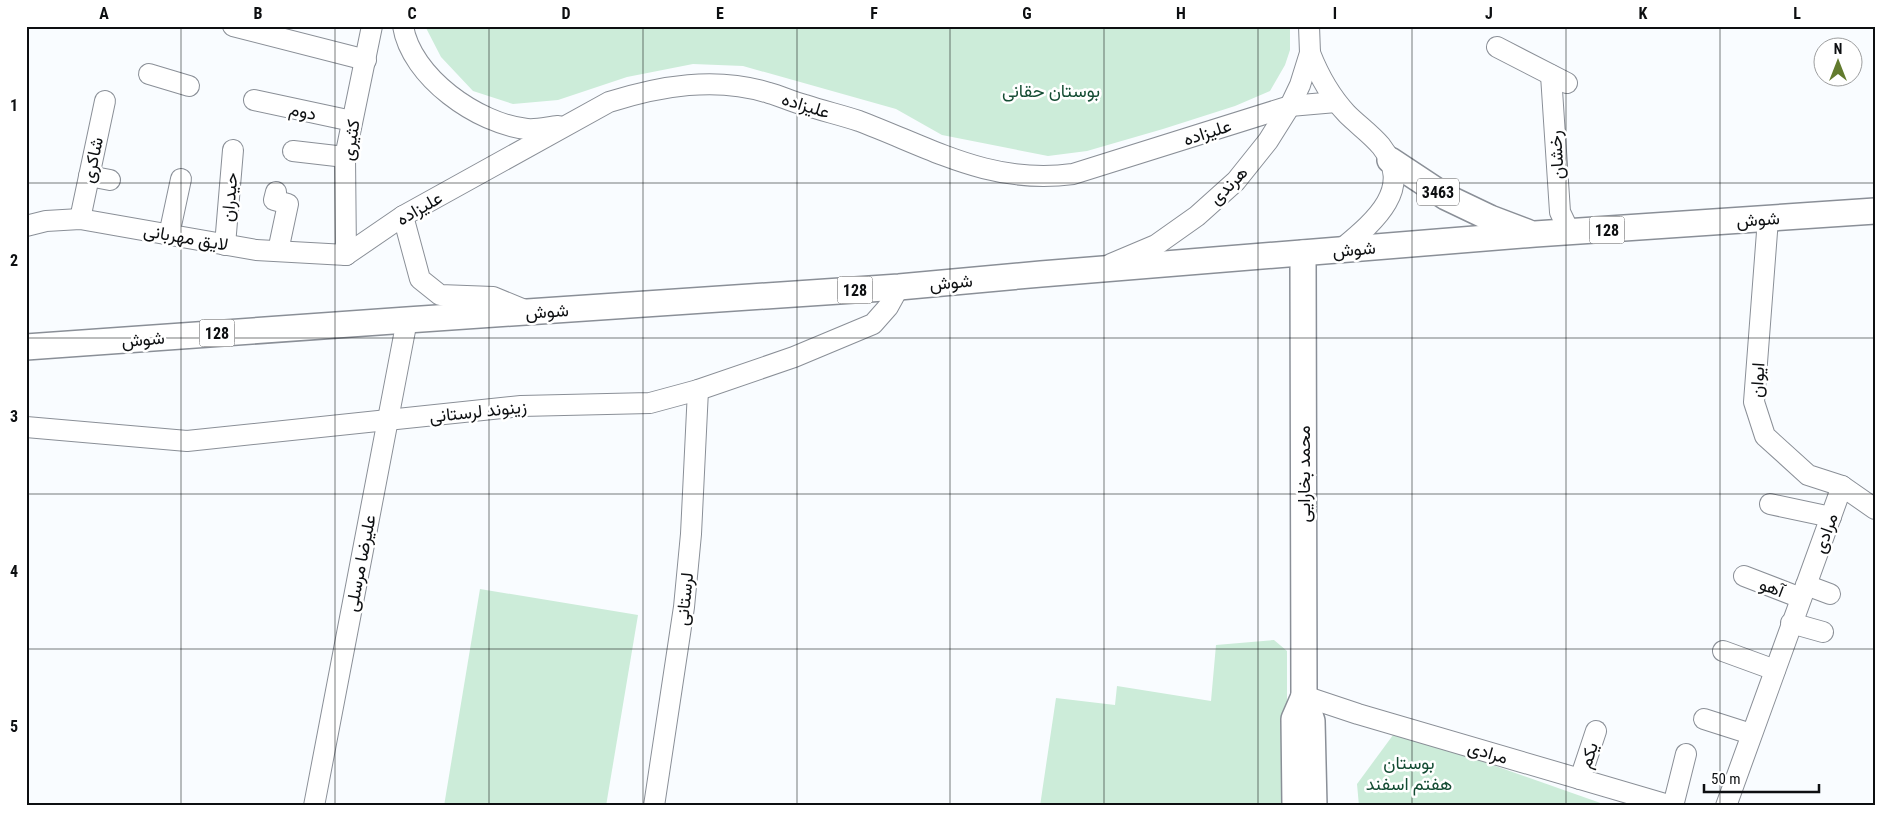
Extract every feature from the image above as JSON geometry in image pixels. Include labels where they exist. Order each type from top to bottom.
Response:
[{"type":"main road","name":"3463","points":[[1390,160],[1446,198],[1490,218],[1535,234]]},
{"type":"main road","name":"شوش","points":[[26,348],[898,287],[1535,234],[1875,211]]},
{"type":"main road","name":"محمد بخارایی","points":[[1303,253],[1304,696],[1312,721],[1314,806]]},
{"type":"main road","name":"محمد بخارایی","points":[[1295,806],[1294,719],[1304,696]]},
{"type":"street","points":[[233,26],[366,60]]},
{"type":"street","name":"کثیری","points":[[346,255],[345,158],[372,26]]},
{"type":"street","points":[[403,26],[412,51],[423,69],[452,97],[469,109],[510,125],[528,129],[565,126]]},
{"type":"street","name":"هرندی","points":[[1308,26],[1310,53],[1320,78],[1336,102],[1380,144],[1390,160]]},
{"type":"street","name":"رخشان","points":[[1497,47],[1559,79],[1560,212],[1570,233]]},
{"type":"street","name":"هرندی","points":[[1097,270],[1156,245],[1197,216],[1236,181],[1268,141],[1290,106],[1300,85],[1310,53]]},
{"type":"street","points":[[149,74],[189,86]]},
{"type":"street","name":"علیزاده","points":[[346,255],[403,216],[609,102],[640,92],[683,85],[718,84],[768,92],[789,101],[859,121],[935,153],[981,169],[1031,176],[1052,176],[1082,172],[1290,106],[1336,102]]},
{"type":"street","name":"دوم","points":[[254,100],[352,121]]},
{"type":"street","name":"شاکری","points":[[80,219],[105,101]]},
{"type":"street","name":"حیدران","points":[[225,245],[233,150]]},
{"type":"street","points":[[292,150],[345,158]]},
{"type":"street","name":"3463","points":[[1339,251],[1379,216],[1388,200],[1392,188],[1393,173],[1390,160]]},
{"type":"street","points":[[89,176],[110,180]]},
{"type":"street","points":[[169,235],[181,179]]},
{"type":"street","points":[[276,192],[274,200],[288,204],[278,251]]},
{"type":"street","points":[[403,216],[420,279],[440,295],[493,297],[529,312]]},
{"type":"street","name":"ایوان","points":[[1768,218],[1754,402],[1765,436],[1808,475],[1842,486],[1875,509]]},
{"type":"street","name":"لایق مهربانی","points":[[26,226],[46,221],[80,219],[225,245],[278,251],[346,255]]},
{"type":"street","name":"زینوند لرستانی","points":[[26,427],[188,441],[521,406],[650,404],[698,390],[794,357],[873,324],[888,307],[898,287]]},
{"type":"street","name":"علیرضا مرسلی","points":[[314,806],[407,320]]},
{"type":"street","name":"لرستانی","points":[[654,806],[684,607],[691,534],[698,390]]},
{"type":"street","name":"مرادی","points":[[1726,806],[1842,486]]},
{"type":"street","points":[[1770,504],[1831,517]]},
{"type":"street","name":"آهو","points":[[1744,576],[1804,592],[1830,594]]},
{"type":"street","points":[[1791,623],[1823,632]]},
{"type":"street","points":[[1723,651],[1775,670]]},
{"type":"street","name":"مرادی","points":[[1304,696],[1358,714],[1673,806]]},
{"type":"street","points":[[1704,718],[1751,734]]},
{"type":"street","name":"یکم","points":[[1580,779],[1596,731]]},
{"type":"street","points":[[1673,806],[1686,754]]},
{"type":"green space","name":"بوستان حقانی","points":[[425,26],[1290,26],[1290,50],[1285,65],[1270,91],[1235,106],[1163,129],[1087,151],[1048,156],[942,135],[896,109],[743,66],[693,64],[627,77],[558,100],[513,104],[473,91],[441,57]]},
{"type":"green space","points":[[480,589],[638,615],[606,806],[444,806]]},
{"type":"green space","points":[[1274,640],[1287,651],[1287,806],[1040,806],[1056,698],[1115,705],[1117,686],[1211,701],[1216,645]]},
{"type":"green space","name":"بوستان هفتم اسفند","points":[[1396,731],[1609,806],[1359,806],[1357,784]]}]
